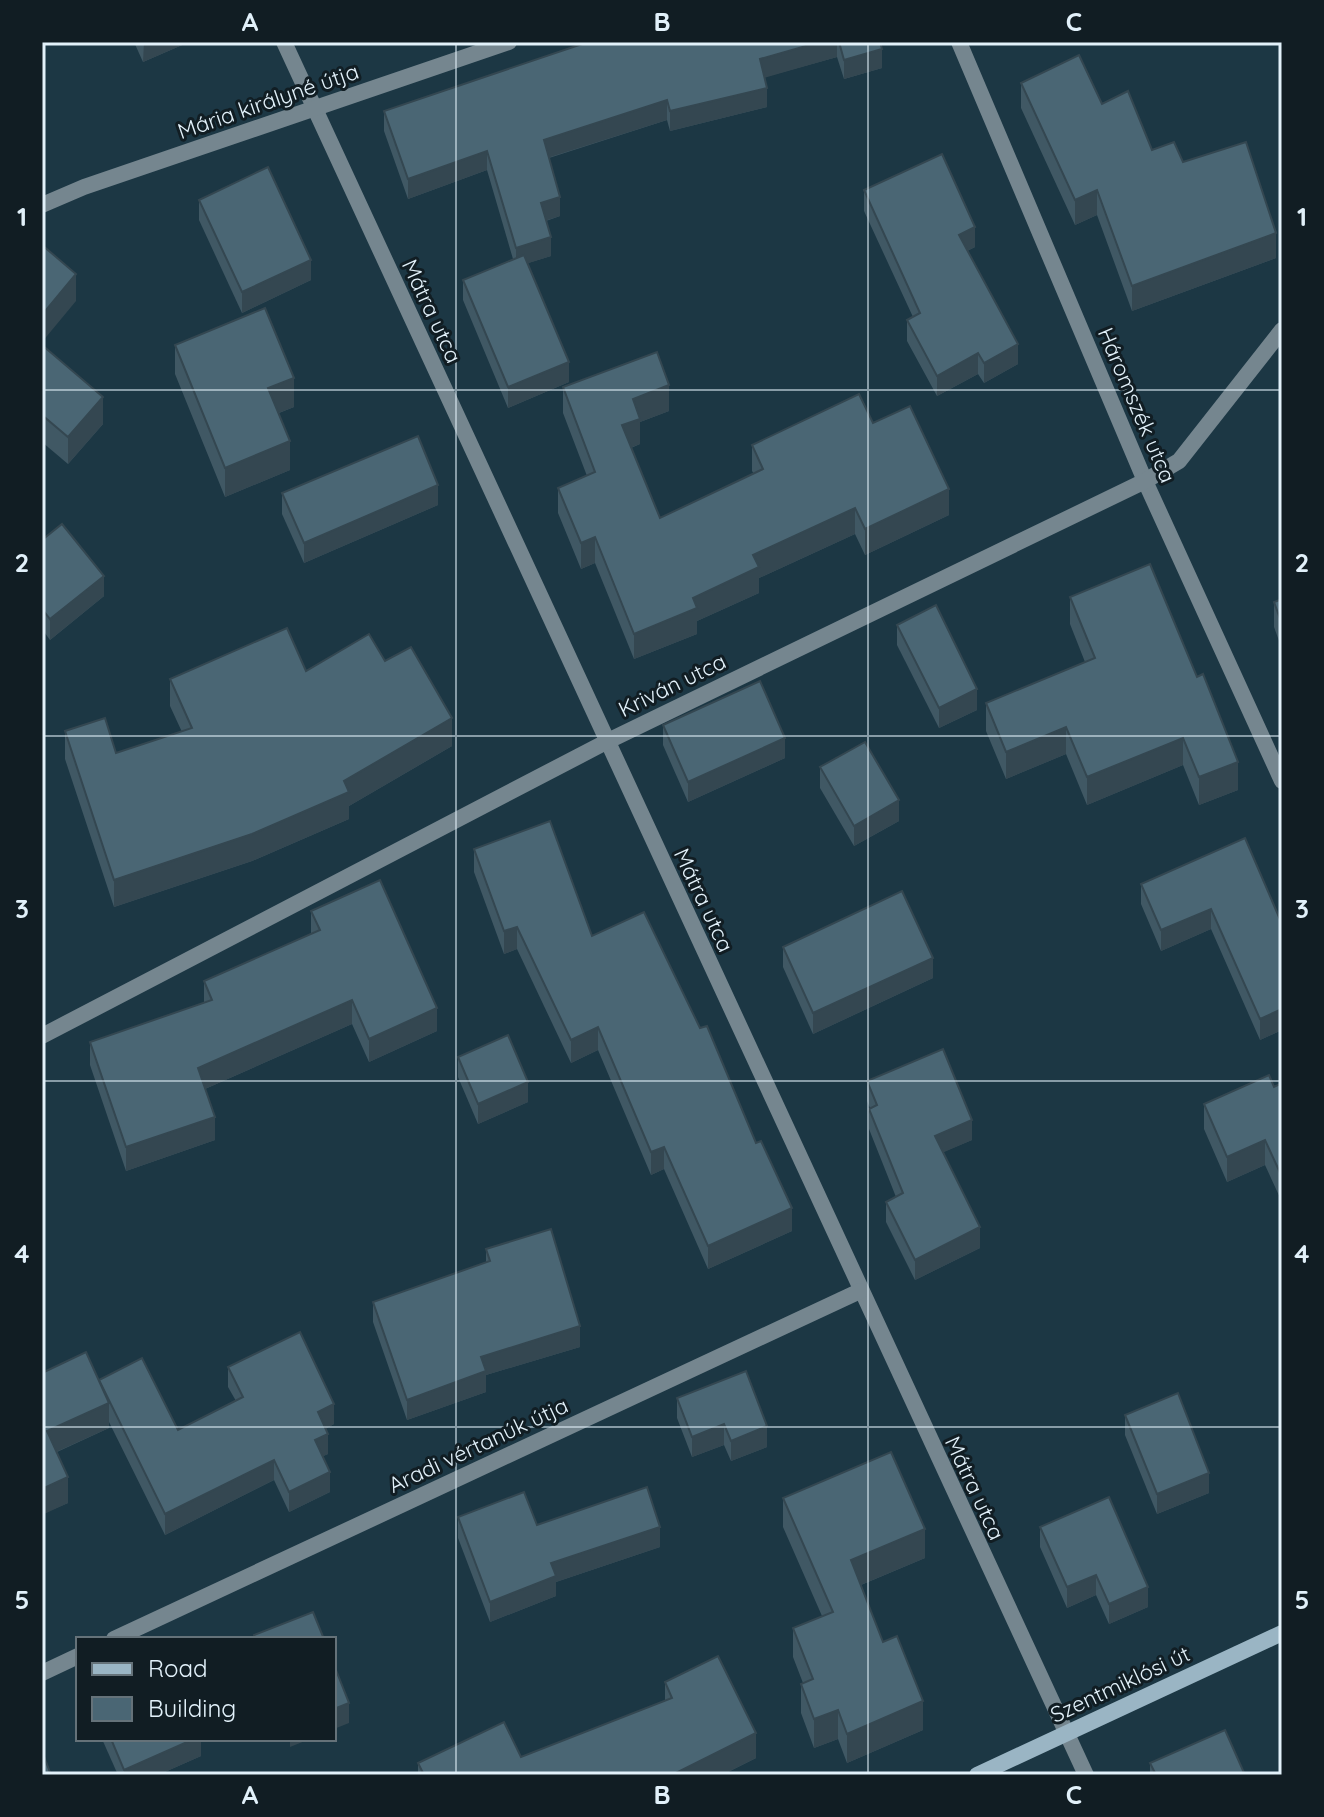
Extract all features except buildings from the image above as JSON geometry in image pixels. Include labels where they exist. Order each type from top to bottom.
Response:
[{"type":"street","name":"Mátra utca","points":[[284,42],[1064,1734],[1086,1775]]},
{"type":"street","name":"Mária királyné útja","points":[[42,205],[84,187],[509,42]]},
{"type":"street","name":"Háromszék utca","points":[[959,42],[1145,481],[1282,781]]},
{"type":"street","name":"Kriván utca","points":[[42,1036],[606,742],[1145,481],[1179,461],[1282,330]]},
{"type":"street","name":"Aradi vértanúk útja","points":[[118,1637],[860,1291]]},
{"type":"street","name":"Szentmiklósi út","points":[[977,1775],[1282,1633]]},
{"type":"street","points":[[42,1673],[76,1657]]}]
